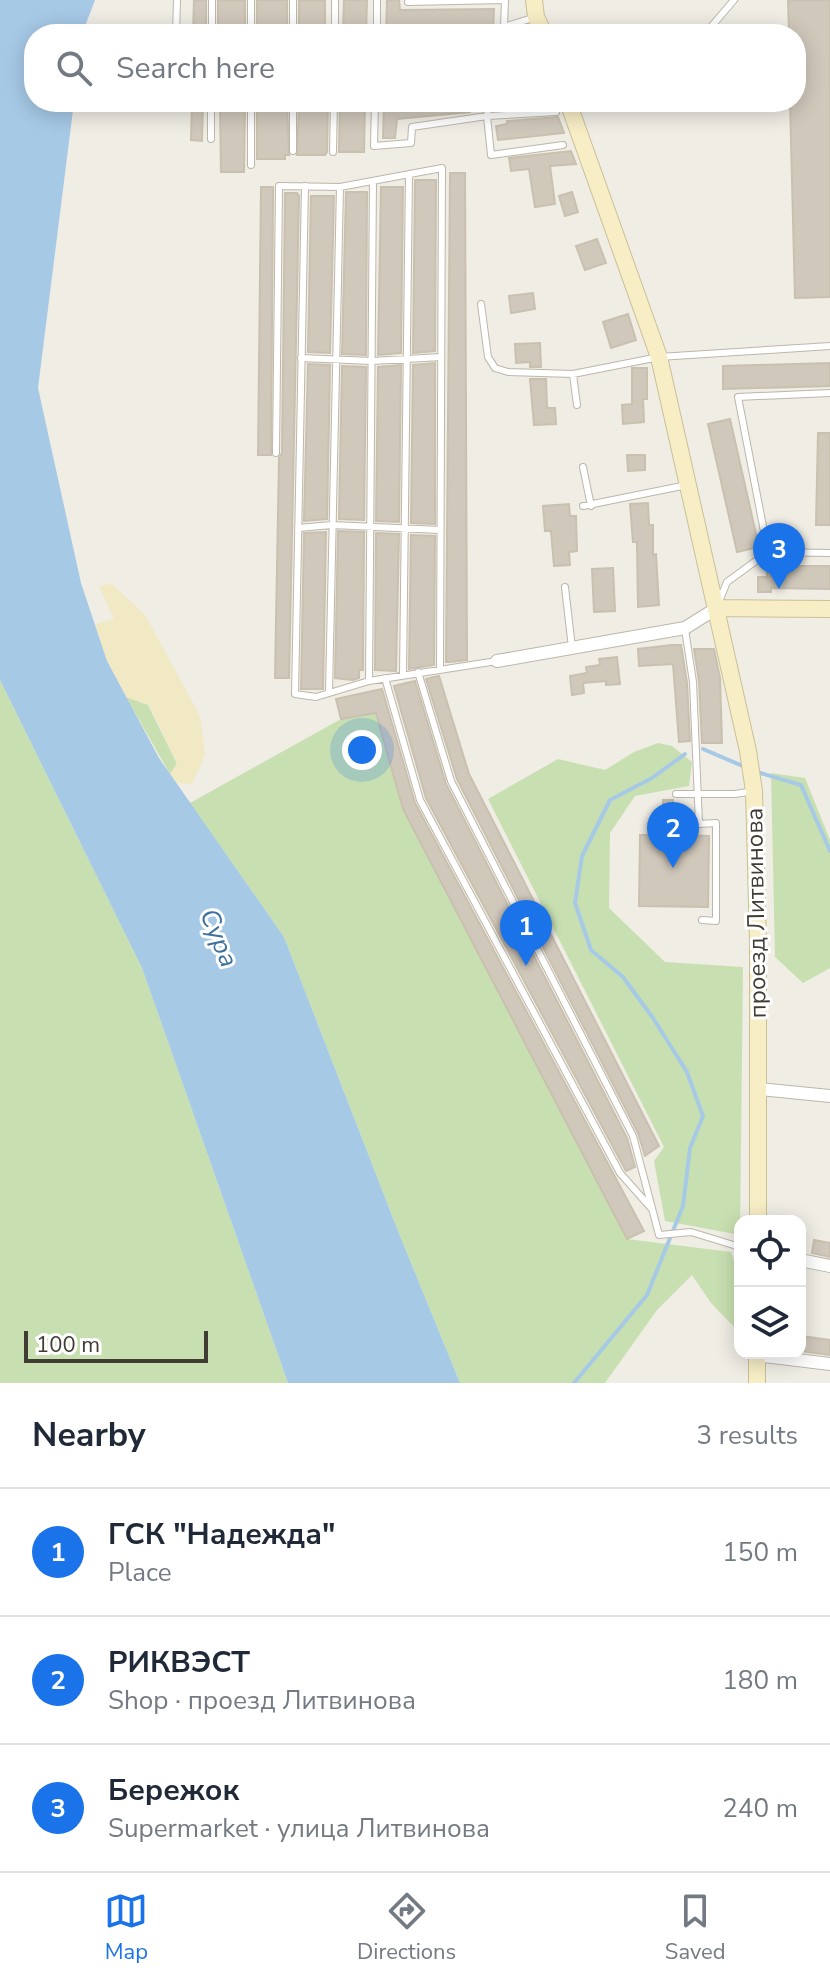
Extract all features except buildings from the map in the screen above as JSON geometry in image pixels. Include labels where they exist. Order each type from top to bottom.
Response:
[{"type":"main road","name":"проезд Литвинова","points":[[564,112],[659,357],[745,735],[754,791],[758,1215]]},
{"type":"main road","points":[[717,608],[830,609]]},
{"type":"main road","points":[[757,1359],[757,1383]]},
{"type":"street","points":[[497,661],[685,628],[717,608]]},
{"type":"street","points":[[759,1089],[830,1096]]},
{"type":"street","points":[[806,1261],[830,1266]]},
{"type":"street","points":[[794,1359],[830,1364]]},
{"type":"lane","points":[[176,24],[177,0]]},
{"type":"lane","points":[[212,0],[212,24]]},
{"type":"lane","points":[[251,0],[251,24]]},
{"type":"lane","points":[[293,0],[293,24]]},
{"type":"lane","points":[[335,0],[335,24]]},
{"type":"lane","points":[[377,0],[377,24]]},
{"type":"lane","points":[[408,2],[505,0],[503,24]]},
{"type":"lane","points":[[714,24],[734,0]]},
{"type":"lane","points":[[513,24],[535,8]]},
{"type":"lane","points":[[211,112],[211,139]]},
{"type":"lane","points":[[251,112],[251,165]]},
{"type":"lane","points":[[293,112],[293,151]]},
{"type":"lane","points":[[333,152],[334,112]]},
{"type":"lane","points":[[375,112],[374,146],[411,143],[412,127],[520,112]]},
{"type":"lane","points":[[488,112],[491,155],[563,145]]},
{"type":"lane","points":[[276,453],[279,186],[340,187],[442,168],[440,669]]},
{"type":"lane","points":[[403,675],[409,174]]},
{"type":"lane","points":[[369,681],[373,181]]},
{"type":"lane","points":[[305,186],[295,694],[316,697],[369,681],[497,661]]},
{"type":"lane","points":[[329,692],[340,187]]},
{"type":"lane","points":[[481,304],[486,348],[495,368],[508,372],[573,374],[659,357],[830,346]]},
{"type":"lane","points":[[301,358],[372,361],[441,357]]},
{"type":"lane","points":[[573,374],[577,405]]},
{"type":"lane","points":[[768,552],[738,397],[830,393]]},
{"type":"lane","points":[[583,467],[587,506],[687,485]]},
{"type":"lane","points":[[298,528],[332,525],[440,530]]},
{"type":"lane","points":[[717,608],[727,582],[768,552],[830,553]]},
{"type":"lane","points":[[565,587],[572,648]]},
{"type":"lane","points":[[685,628],[693,682],[699,824],[716,823],[716,921],[702,920]]},
{"type":"lane","points":[[418,672],[451,781],[633,1136],[659,1235],[691,1232],[734,1245]]},
{"type":"lane","points":[[385,678],[420,800],[620,1173],[653,1210]]},
{"type":"lane","points":[[676,794],[754,791]]},
{"type":"green space","points":[[0,680],[142,968],[288,1383],[0,1383]]},
{"type":"green space","points":[[126,697],[148,705],[177,764],[170,774]]},
{"type":"green space","points":[[376,713],[403,809],[627,1239],[731,1252],[734,1261],[734,1327],[711,1303],[692,1275],[657,1310],[605,1383],[460,1383],[284,937],[190,803],[341,719]]},
{"type":"green space","points":[[658,743],[672,746],[692,762],[689,786],[635,796],[610,833],[609,908],[665,962],[743,967],[740,1215],[734,1215],[734,1234],[665,1221],[654,1161],[664,1147],[488,799],[558,759],[605,770],[634,752]]},
{"type":"green space","points":[[771,773],[805,778],[830,840],[830,968],[803,983],[775,957]]},
{"type":"sand","points":[[112,584],[145,615],[200,716],[205,755],[192,784],[177,783],[170,774],[177,763],[149,705],[126,697],[107,661],[95,624],[114,619],[99,586]]},
{"type":"water","name":"Сура","points":[[0,0],[95,0],[86,24],[24,24],[24,112],[73,112],[38,388],[81,583],[107,661],[159,758],[284,937],[460,1383],[288,1383],[142,968],[0,680]]},
{"type":"waterway","points":[[703,749],[745,767]]},
{"type":"waterway","points":[[574,1383],[647,1295],[683,1206],[690,1148],[703,1116],[687,1072],[653,1018],[623,977],[591,950],[575,903],[582,856],[610,800],[652,778],[685,754]]},
{"type":"waterway","points":[[757,772],[801,785],[830,851]]},
{"type":"place","name":"Бережок","points":[[779,589]]},
{"type":"place","name":"РИКВЭСТ","points":[[673,868]]},
{"type":"place","name":"ГСК \"Надежда\"","points":[[526,966]]}]
